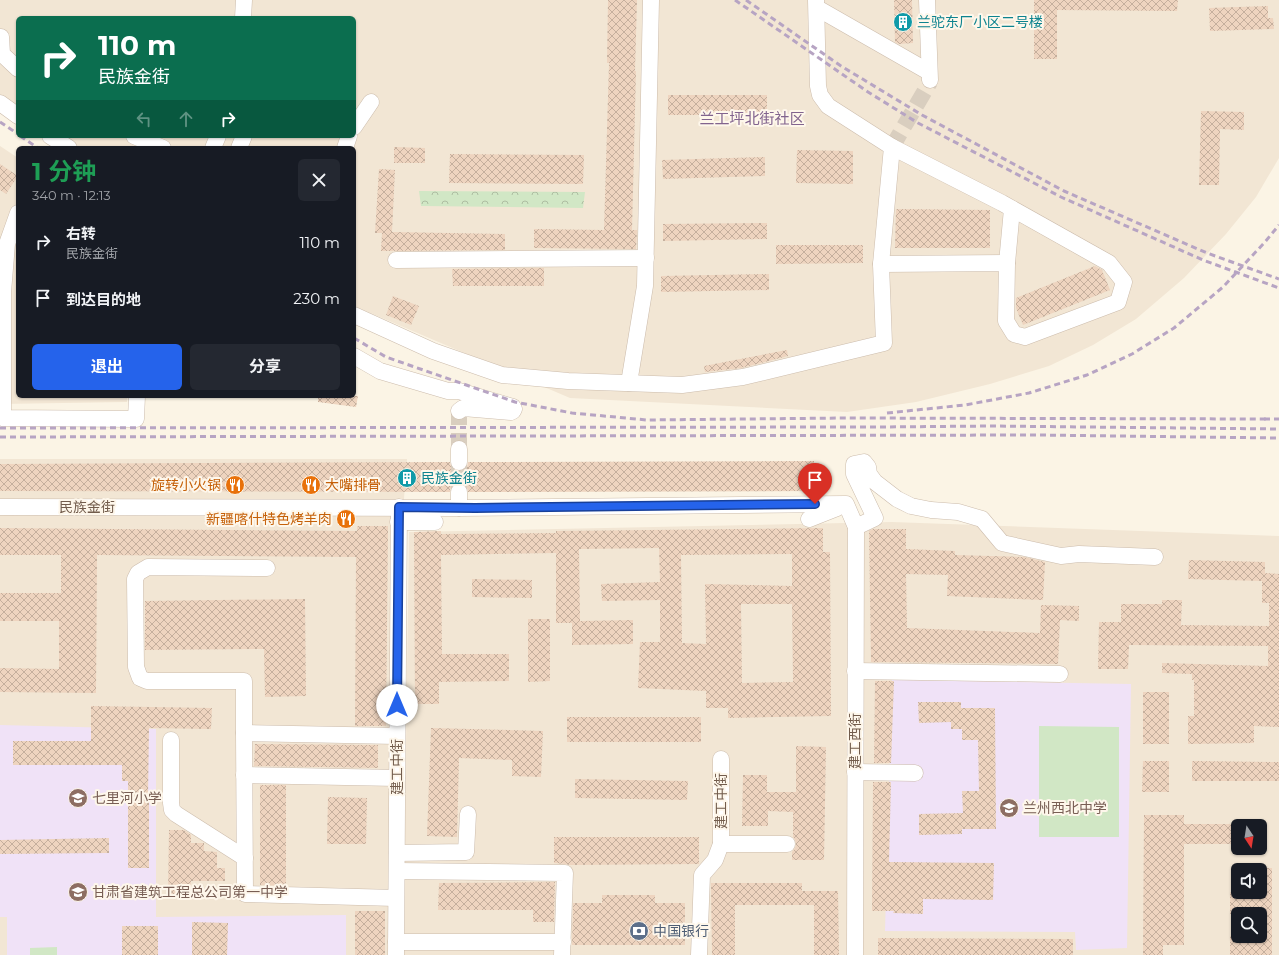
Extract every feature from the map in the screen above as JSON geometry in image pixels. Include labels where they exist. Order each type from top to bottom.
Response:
[{"type":"street","points":[[243,16],[244,0]]},
{"type":"street","points":[[629,383],[645,286],[651,0]]},
{"type":"street","points":[[817,4],[930,77],[927,0]]},
{"type":"street","points":[[817,4],[818,86],[820,95],[828,106],[892,147],[1012,209],[1109,262],[1124,282],[1118,302],[1025,337],[1014,334],[1006,321],[1007,263],[1012,209]]},
{"type":"street","points":[[0,37],[2,54],[16,67]]},
{"type":"street","points":[[356,124],[371,102]]},
{"type":"street","points":[[0,103],[16,115]]},
{"type":"street","points":[[53,138],[66,146]]},
{"type":"street","points":[[139,138],[157,146]]},
{"type":"street","points":[[356,316],[432,350],[502,375],[568,381],[682,385],[743,377],[884,343],[881,264],[892,147]]},
{"type":"street","points":[[16,219],[8,244],[3,292],[1,350],[3,418],[136,419],[137,398]]},
{"type":"street","points":[[396,260],[646,258]]},
{"type":"street","points":[[881,264],[1007,263]]},
{"type":"street","points":[[356,357],[380,371],[448,391],[459,391],[513,407],[514,409],[514,411],[511,412],[463,408],[459,411]]},
{"type":"street","points":[[809,519],[846,504],[856,527],[875,518],[854,474],[854,464],[864,462],[868,467],[869,474],[875,482],[897,499],[911,506],[931,510],[958,512],[982,519],[1002,543],[1061,556],[1079,554],[1155,556]]},
{"type":"street","name":"民族金街","points":[[0,507],[399,514],[459,500],[846,504]]},
{"type":"street","points":[[399,514],[435,522]]},
{"type":"street","name":"建工中街","points":[[396,948],[399,514]]},
{"type":"street","name":"建工西街","points":[[855,955],[856,527]]},
{"type":"street","points":[[267,568],[148,567],[138,573],[135,579],[136,667],[140,678],[146,681],[244,681],[245,894],[396,898]]},
{"type":"street","points":[[855,671],[1060,674]]},
{"type":"street","points":[[244,733],[397,736]]},
{"type":"street","points":[[171,740],[172,810],[245,858]]},
{"type":"street","name":"建工中街","points":[[699,955],[702,875],[715,860],[721,844],[721,759]]},
{"type":"street","points":[[855,772],[916,773]]},
{"type":"street","points":[[244,775],[397,778]]},
{"type":"street","points":[[397,853],[466,852],[468,814]]},
{"type":"street","name":"建工中街","points":[[721,844],[787,844]]},
{"type":"street","points":[[396,948],[562,948],[565,873],[397,871]]},
{"type":"shaded area","points":[[0,0],[1279,0],[1279,158],[1256,197],[1226,234],[1184,278],[1136,319],[1093,345],[1049,366],[990,384],[916,402],[847,412],[570,398],[356,307],[356,146],[71,146],[58,138],[356,138],[356,16],[16,16],[16,113],[0,101]]},
{"type":"shaded area","points":[[0,146],[16,157],[16,398],[127,398],[127,402],[0,404]]},
{"type":"shaded area","points":[[0,459],[407,459],[401,538],[390,955],[0,955]]},
{"type":"shaded area","points":[[892,522],[1279,536],[1279,955],[403,955],[409,532]]},
{"type":"shaded area","name":"兰州西北中学","points":[[892,680],[1131,684],[1127,948],[1076,950],[1075,932],[885,931]]},
{"type":"shaded area","points":[[0,725],[156,729],[156,917],[346,915],[346,955],[7,955],[7,917],[0,917]]},
{"type":"green space","points":[[419,191],[585,192],[583,208],[421,206]]},
{"type":"green space","points":[[1039,726],[1119,727],[1119,837],[1039,837]]},
{"type":"green space","points":[[57,947],[57,955],[30,955],[30,948]]},
{"type":"building","points":[[608,0],[637,0],[632,230],[637,230],[636,249],[534,248],[534,229],[604,230],[609,63],[607,63]]},
{"type":"building","name":"兰驼东厂小区二号楼","points":[[894,0],[912,0],[913,43],[899,44],[895,42]]},
{"type":"building","points":[[1034,0],[1178,0],[1177,11],[1057,10],[1057,59],[1034,59]]},
{"type":"building","points":[[1268,6],[1268,18],[1273,18],[1274,29],[1210,31],[1209,8]]},
{"type":"building","points":[[668,95],[767,95],[767,115],[668,115]]},
{"type":"building","points":[[1201,111],[1244,112],[1244,130],[1220,129],[1219,185],[1199,185]]},
{"type":"building","points":[[394,147],[425,148],[425,163],[394,163]]},
{"type":"building","points":[[797,150],[853,151],[853,184],[796,183]]},
{"type":"building","points":[[450,154],[584,155],[583,184],[449,183]]},
{"type":"building","points":[[765,157],[765,176],[663,179],[662,160]]},
{"type":"building","points":[[0,164],[16,175],[16,179],[6,194],[0,190]]},
{"type":"building","points":[[379,169],[395,170],[392,232],[505,234],[505,250],[381,251],[382,233],[375,233]]},
{"type":"building","points":[[896,209],[990,210],[990,248],[895,248]]},
{"type":"building","points":[[767,223],[767,239],[663,241],[663,224]]},
{"type":"building","points":[[776,245],[863,245],[863,263],[776,264]]},
{"type":"building","points":[[1095,266],[1102,270],[1110,290],[1023,325],[1016,308],[1016,298]]},
{"type":"building","points":[[544,268],[544,286],[453,286],[452,269]]},
{"type":"building","points":[[769,274],[769,290],[661,292],[661,276]]},
{"type":"building","points":[[393,296],[419,306],[411,325],[386,315]]},
{"type":"building","points":[[787,350],[788,356],[741,368],[705,372],[704,366]]},
{"type":"building","points":[[356,396],[358,396],[356,407],[318,402],[318,398],[356,398]]},
{"type":"building","name":"民族金街","points":[[814,461],[814,491],[468,492],[464,484],[459,483],[451,487],[450,492],[0,491],[0,464],[450,462],[454,470],[459,471],[467,467],[468,462]]},
{"type":"building","points":[[357,526],[388,526],[386,726],[355,726],[356,557],[97,555],[96,693],[0,692],[0,668],[59,669],[59,621],[0,621],[0,593],[61,593],[61,555],[0,555],[0,528],[357,531]]},
{"type":"building","points":[[823,528],[823,552],[830,552],[831,716],[728,718],[728,708],[706,708],[706,691],[638,688],[640,642],[660,642],[660,600],[602,601],[601,584],[660,582],[659,548],[579,549],[580,621],[633,620],[633,644],[572,645],[572,623],[556,623],[556,553],[441,555],[442,654],[509,654],[509,681],[439,682],[439,704],[415,704],[414,532],[441,531],[441,534],[556,533],[556,531]],"holes":[[[792,554],[792,586],[705,584],[706,644],[682,643],[681,555]],[[741,604],[792,604],[793,682],[742,683]]]},
{"type":"building","points":[[873,529],[906,529],[906,549],[955,551],[955,555],[1024,557],[1045,562],[1043,600],[947,596],[948,575],[906,574],[907,628],[1040,633],[1041,605],[1079,606],[1079,621],[1060,620],[1058,664],[871,662],[869,531]]},
{"type":"building","points":[[1189,560],[1265,562],[1265,573],[1279,574],[1279,727],[1254,726],[1254,743],[1188,744],[1188,716],[1194,716],[1194,680],[1192,680],[1192,674],[1162,673],[1162,663],[1268,666],[1268,646],[1129,645],[1128,669],[1098,669],[1099,622],[1121,622],[1121,604],[1162,604],[1162,600],[1182,600],[1181,625],[1269,626],[1269,603],[1262,603],[1262,581],[1188,579]]},
{"type":"building","points":[[472,579],[532,580],[532,598],[472,597]]},
{"type":"building","points":[[305,599],[306,696],[265,697],[264,649],[145,650],[145,601]]},
{"type":"building","points":[[528,619],[550,619],[550,681],[528,682]]},
{"type":"building","points":[[875,681],[894,681],[891,763],[874,763]]},
{"type":"building","points":[[1143,692],[1169,692],[1169,744],[1143,744]]},
{"type":"building","points":[[918,702],[961,702],[961,708],[995,708],[996,829],[962,829],[962,834],[919,835],[919,814],[963,813],[962,791],[979,791],[978,740],[962,740],[962,729],[951,729],[951,722],[919,723]]},
{"type":"building","points":[[91,706],[212,708],[211,729],[149,728],[149,868],[128,868],[128,781],[122,781],[122,765],[13,765],[13,741],[91,741]]},
{"type":"building","points":[[567,717],[701,717],[701,742],[567,742]]},
{"type":"building","points":[[431,728],[543,731],[541,777],[512,776],[512,760],[459,758],[457,837],[427,836]]},
{"type":"building","points":[[255,744],[378,745],[378,768],[254,766]]},
{"type":"building","points":[[796,746],[826,747],[824,860],[792,860],[792,852],[796,844],[793,837],[793,812],[768,811],[768,826],[742,826],[743,775],[767,775],[767,792],[796,792]]},
{"type":"building","points":[[1143,761],[1169,761],[1169,792],[1142,792]]},
{"type":"building","points":[[1192,761],[1279,762],[1279,781],[1192,781]]},
{"type":"building","points":[[575,779],[688,781],[687,800],[575,798]]},
{"type":"building","points":[[873,782],[891,782],[889,862],[994,863],[993,900],[923,899],[923,914],[893,913],[894,911],[872,911]]},
{"type":"building","points":[[260,785],[286,785],[286,886],[260,885]]},
{"type":"building","points":[[328,797],[367,798],[366,844],[327,844]]},
{"type":"building","points":[[1144,815],[1184,815],[1184,824],[1231,824],[1231,844],[1184,844],[1184,945],[1163,945],[1163,955],[1143,955]]},
{"type":"building","points":[[169,830],[184,830],[191,835],[191,843],[204,843],[204,851],[217,852],[217,868],[225,868],[225,881],[191,881],[190,895],[168,895]]},
{"type":"building","points":[[554,837],[699,837],[699,864],[570,865],[554,863]]},
{"type":"building","points":[[109,838],[109,853],[0,854],[0,840]]},
{"type":"building","points":[[1267,868],[1272,868],[1272,955],[1230,955],[1230,936],[1231,943],[1267,943],[1267,907],[1231,907],[1230,914],[1230,892],[1231,899],[1267,899]]},
{"type":"building","points":[[555,882],[554,922],[533,922],[533,910],[438,910],[439,883]]},
{"type":"building","points":[[711,883],[802,883],[802,891],[838,891],[839,955],[814,955],[814,905],[735,905],[735,955],[712,955]]},
{"type":"building","points":[[602,895],[655,895],[655,903],[685,903],[685,945],[572,945],[573,903],[602,903]]},
{"type":"building","points":[[355,911],[385,911],[385,955],[355,955]]},
{"type":"building","points":[[192,922],[228,923],[227,955],[192,955]]},
{"type":"building","points":[[122,926],[158,926],[158,955],[122,955]]},
{"type":"building","points":[[878,938],[1073,939],[1073,955],[878,955]]},
{"type":"tunnel","points":[[892,147],[930,82]]},
{"type":"tunnel","points":[[459,411],[459,449]]},
{"type":"tunnel","points":[[459,462],[459,492]]},
{"type":"railway","points":[[735,0],[868,92],[918,123],[1061,197],[1203,260],[1279,288]]},
{"type":"railway","points":[[746,0],[841,66],[922,115],[1064,191],[1207,253],[1279,279]]},
{"type":"railway","points":[[0,122],[16,133]]},
{"type":"railway","points":[[23,138],[35,146]]},
{"type":"railway","points":[[887,413],[965,405],[1029,393],[1087,375],[1132,354],[1174,328],[1223,287],[1279,225]]},
{"type":"railway","points":[[356,339],[386,357],[515,402],[572,413],[647,420],[843,418],[1269,419]]},
{"type":"railway","points":[[1264,419],[1279,419]]},
{"type":"railway","points":[[0,428],[992,426],[1279,429]]},
{"type":"railway","points":[[0,437],[1038,435],[1279,438]]},
{"type":"place","name":"兰驼东厂小区二号楼","points":[[903,22]]},
{"type":"place","name":"民族金街","points":[[407,478]]},
{"type":"place","name":"旋转小火锅","points":[[235,485]]},
{"type":"place","name":"大嘴排骨","points":[[311,485]]},
{"type":"place","name":"新疆喀什特色烤羊肉","points":[[346,519]]},
{"type":"place","name":"七里河小学","points":[[78,798]]},
{"type":"place","name":"兰州西北中学","points":[[1009,808]]},
{"type":"place","name":"甘肃省建筑工程总公司第一中学","points":[[78,892]]},
{"type":"place","name":"中国银行","points":[[639,931]]},
{"type":"district","name":"兰工坪北街社区","points":[[752,118]]},
{"type":"route","points":[[397,705],[399,507],[475,508],[815,504]]}]
